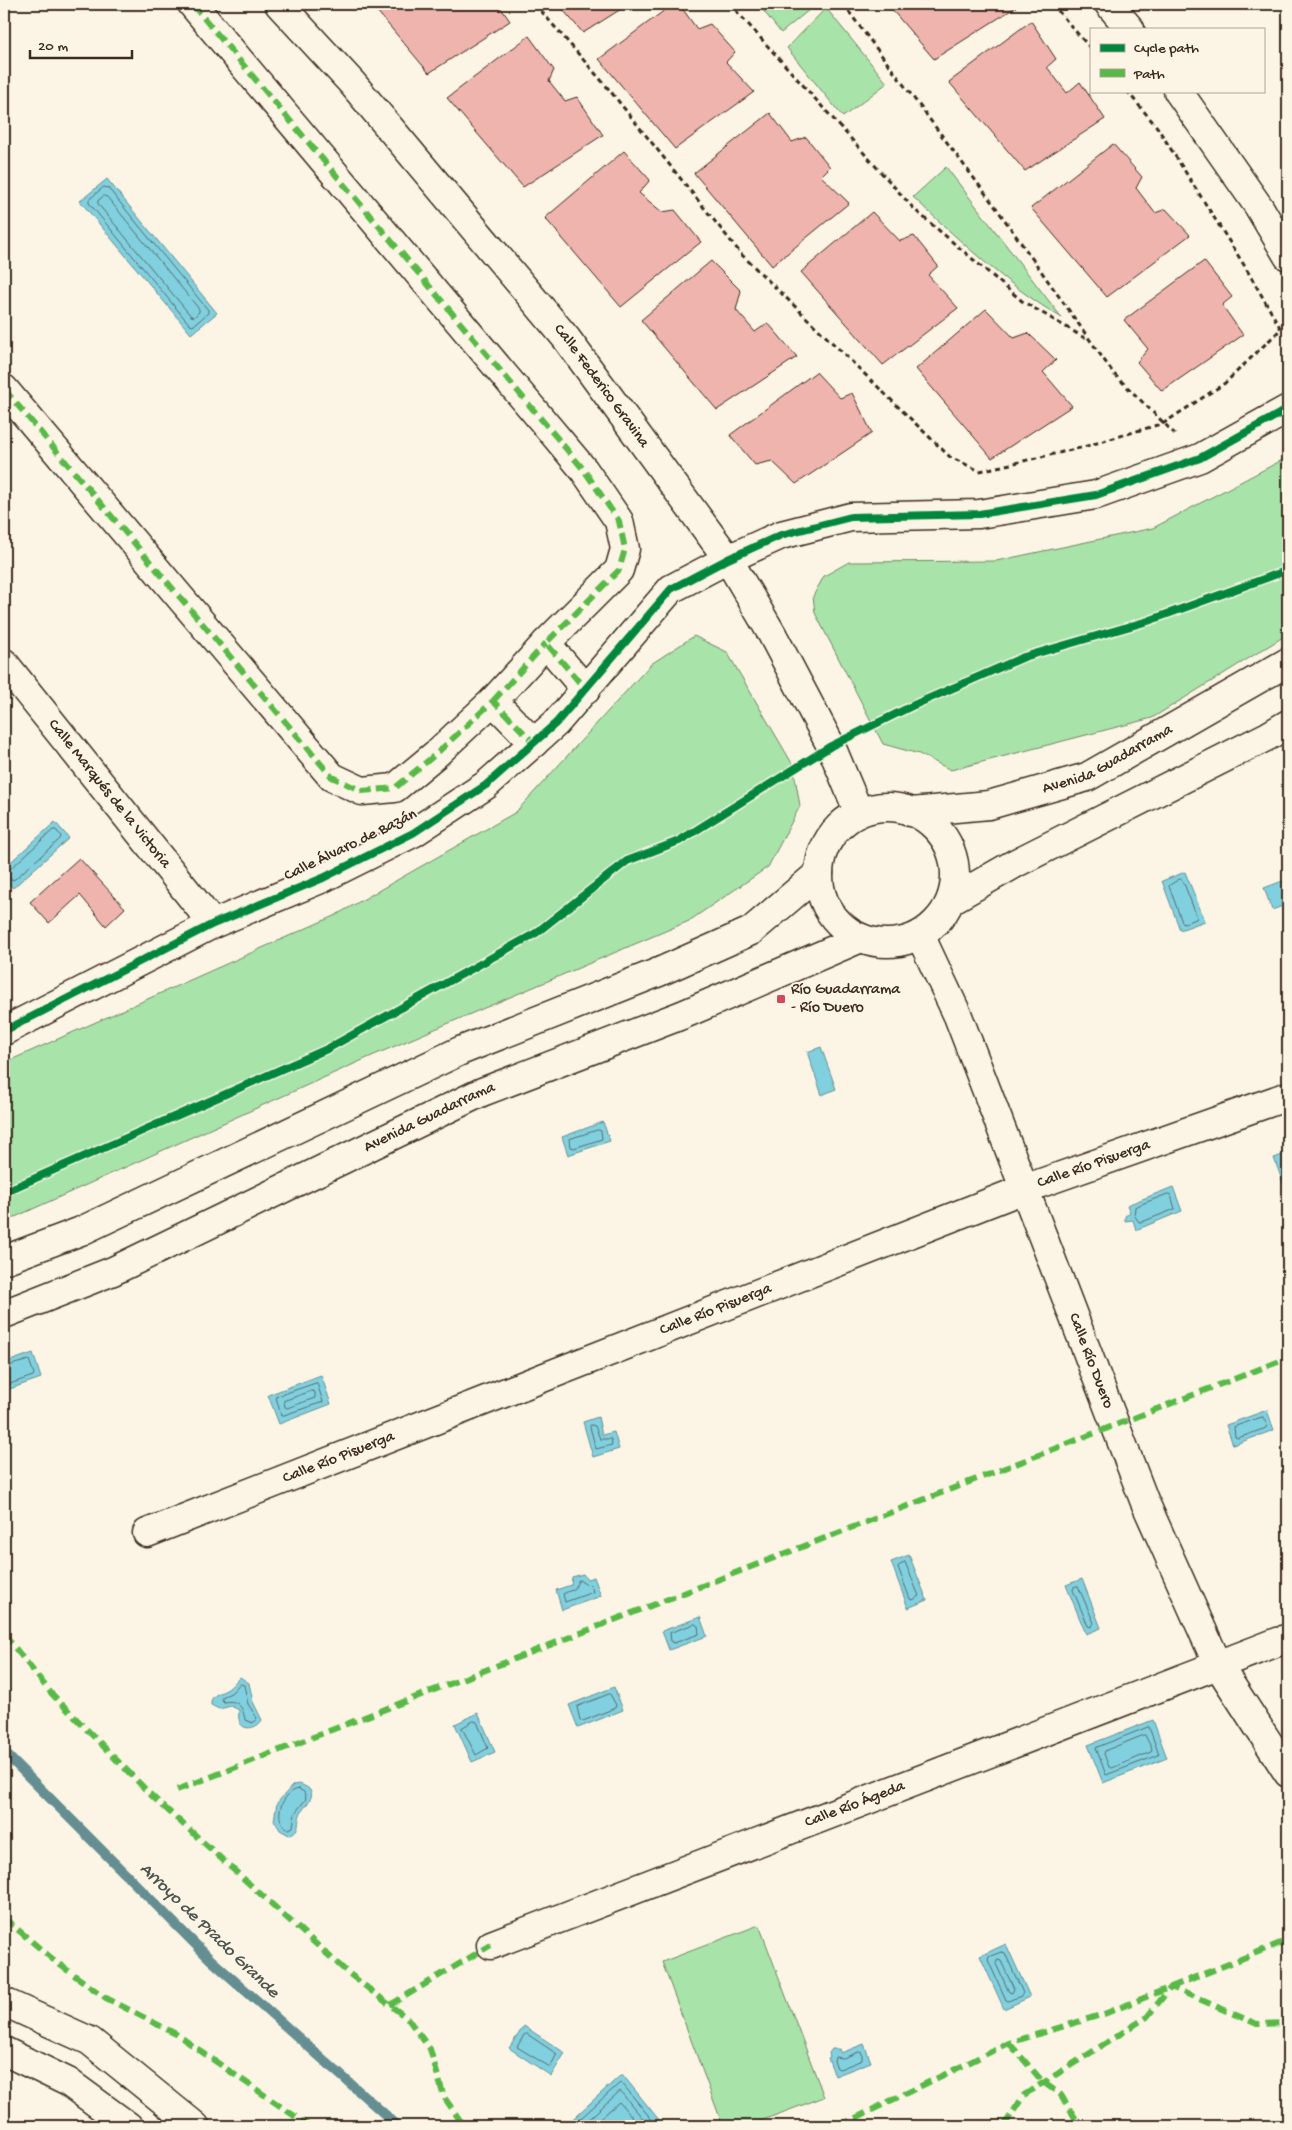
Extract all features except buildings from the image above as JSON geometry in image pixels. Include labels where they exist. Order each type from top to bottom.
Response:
[{"type":"street","points":[[4,389],[332,777],[362,791],[395,788],[436,754],[493,701],[546,644],[620,570],[625,549],[619,521],[584,470],[192,4]]},
{"type":"street","name":"Calle Federico Gravina","points":[[279,4],[352,83],[566,338],[728,559],[772,634],[831,746],[860,813]]},
{"type":"street","points":[[1109,4],[1129,28]]},
{"type":"street","points":[[1179,92],[1259,207],[1288,256]]},
{"type":"street","name":"Calle Álvaro de Bazán","points":[[4,1031],[213,924],[323,878],[413,833],[486,785],[556,723],[670,589],[728,559],[781,535],[851,517],[979,514],[1096,495],[1200,458],[1288,409]]},
{"type":"street","points":[[546,644],[586,690]]},
{"type":"street","name":"Avenida Guadarrama","points":[[911,812],[988,805],[1087,778],[1288,662]]},
{"type":"street","name":"Calle Marqués de la Victoria","points":[[4,664],[213,924]]},
{"type":"street","points":[[493,701],[534,742]]},
{"type":"street","points":[[951,900],[1016,863],[1268,736],[1288,724]]},
{"type":"street","points":[[885,808],[911,812],[929,822],[944,838],[953,857],[955,879],[951,900],[939,920],[920,935],[895,943],[881,943],[861,938],[843,928],[830,912],[822,893],[820,872],[823,854],[832,837],[844,823],[860,813],[885,808]]},
{"type":"street","points":[[4,1260],[81,1231],[460,1051],[659,972],[751,930],[820,872]]},
{"type":"street","name":"Calle Río Duero","points":[[920,935],[958,1016],[1144,1500],[1218,1665],[1288,1773]]},
{"type":"street","name":"Avenida Guadarrama","points":[[4,1314],[113,1271],[482,1092],[682,1015],[861,938]]},
{"type":"street","name":"Calle Río Pisuerga","points":[[147,1532],[1024,1189],[1288,1096]]},
{"type":"street","name":"Calle Río Ágeda","points":[[491,1946],[1288,1638]]},
{"type":"street","points":[[4,2002],[90,2041],[195,2126]]},
{"type":"street","points":[[4,2051],[68,2082],[128,2126]]},
{"type":"path","points":[[535,4],[607,87],[742,254],[950,457],[980,471],[1080,448],[1164,423],[1225,383],[1281,329],[1244,265],[1157,127],[1128,92]]},
{"type":"path","points":[[730,4],[915,210],[1022,301],[1091,342]]},
{"type":"path","points":[[843,4],[997,209],[1114,374],[1164,423]]},
{"type":"path","points":[[1052,4],[1090,48]]},
{"type":"green space","points":[[758,4],[813,4],[815,5],[781,33]]},
{"type":"green space","points":[[826,8],[887,83],[843,117],[787,48]]},
{"type":"green space","points":[[946,167],[1062,318],[1003,277],[913,197]]},
{"type":"green space","points":[[1288,457],[1288,634],[1152,718],[951,770],[919,754],[883,744],[815,613],[813,596],[824,576],[849,562],[996,561],[1153,528]]},
{"type":"green space","points":[[694,636],[727,652],[793,765],[800,806],[768,867],[689,921],[374,1055],[4,1222],[4,1063],[336,915],[516,812],[651,664]]},
{"type":"green space","points":[[759,1925],[824,2097],[747,2126],[723,2126],[662,1962]]},
{"type":"water","points":[[107,179],[217,313],[191,334],[80,201]]},
{"type":"water","points":[[55,822],[69,838],[13,888],[4,878],[4,868]]},
{"type":"water","points":[[1185,872],[1205,921],[1180,930],[1162,881]]},
{"type":"water","points":[[1288,879],[1288,904],[1272,910],[1264,888]]},
{"type":"water","points":[[821,1047],[836,1089],[822,1095],[807,1052]]},
{"type":"water","points":[[603,1122],[610,1141],[568,1155],[562,1137]]},
{"type":"water","points":[[1288,1153],[1288,1197],[1274,1158]]},
{"type":"water","points":[[1173,1187],[1182,1211],[1136,1230],[1133,1220],[1125,1221],[1125,1216],[1130,1213],[1127,1205]]},
{"type":"water","points":[[33,1353],[41,1378],[4,1391],[4,1363]]},
{"type":"water","points":[[321,1375],[331,1404],[279,1424],[268,1395]]},
{"type":"water","points":[[1267,1410],[1274,1430],[1233,1445],[1226,1425]]},
{"type":"water","points":[[598,1417],[602,1435],[614,1432],[619,1449],[593,1457],[583,1422]]},
{"type":"water","points":[[909,1555],[927,1600],[908,1608],[891,1562]]},
{"type":"water","points":[[583,1574],[587,1579],[594,1577],[601,1596],[562,1610],[556,1590],[571,1585],[572,1577]]},
{"type":"water","points":[[1082,1579],[1101,1628],[1086,1634],[1066,1585]]},
{"type":"water","points":[[700,1617],[707,1636],[669,1650],[662,1631]]},
{"type":"water","points":[[240,1677],[249,1683],[253,1702],[262,1720],[250,1728],[246,1728],[240,1723],[239,1710],[231,1706],[219,1709],[211,1705],[214,1696],[228,1689]]},
{"type":"water","points":[[614,1687],[623,1710],[578,1728],[569,1705]]},
{"type":"water","points":[[478,1713],[495,1752],[472,1762],[455,1724]]},
{"type":"water","points":[[1153,1720],[1167,1758],[1103,1783],[1088,1745]]},
{"type":"water","points":[[299,1784],[307,1787],[312,1795],[300,1815],[297,1829],[289,1835],[280,1830],[274,1820],[277,1803],[293,1785]]},
{"type":"water","points":[[1006,1944],[1030,1997],[1004,2009],[980,1956]]},
{"type":"water","points":[[524,2026],[565,2053],[551,2076],[509,2048]]},
{"type":"water","points":[[864,2044],[871,2062],[835,2076],[828,2058],[832,2049],[839,2049],[841,2053]]},
{"type":"water","points":[[622,2074],[664,2126],[565,2126]]},
{"type":"waterway","name":"Arroyo de Prado Grande","points":[[4,1752],[210,1959],[398,2126]]},
{"type":"marked path","points":[[192,4],[584,470],[619,521],[625,549],[619,570],[546,643],[586,690]]},
{"type":"marked path","points":[[4,389],[332,777],[362,791],[395,788],[436,754],[493,701],[534,743]]},
{"type":"marked path","points":[[493,701],[546,643]]},
{"type":"marked path","points":[[177,1790],[1288,1358]]},
{"type":"marked path","points":[[4,1634],[51,1693],[153,1797],[347,1972],[408,2019],[430,2049],[444,2097],[464,2126]]},
{"type":"marked path","points":[[4,1918],[56,1962],[106,1998],[176,2034],[309,2126]]},
{"type":"marked path","points":[[839,2126],[1009,2043],[1104,2014],[1288,1940]]},
{"type":"marked path","points":[[390,2005],[491,1945]]},
{"type":"marked path","points":[[1004,2126],[1024,2095],[1147,2017],[1171,1987],[1257,2024],[1288,2023]]},
{"type":"marked path","points":[[1009,2043],[1043,2082],[1061,2095],[1080,2126]]},
{"type":"cycle path","points":[[4,1031],[213,924],[323,878],[413,833],[486,785],[556,723],[671,589],[728,559],[781,535],[851,517],[979,514],[1096,495],[1200,458],[1288,409]]},
{"type":"cycle path","points":[[4,1192],[327,1049],[536,933],[627,861],[679,841],[831,746],[914,705],[1024,657],[1148,621],[1288,570]]},
{"type":"place","name":"Río Guadarrama - Río Duero","points":[[781,999]]}]
